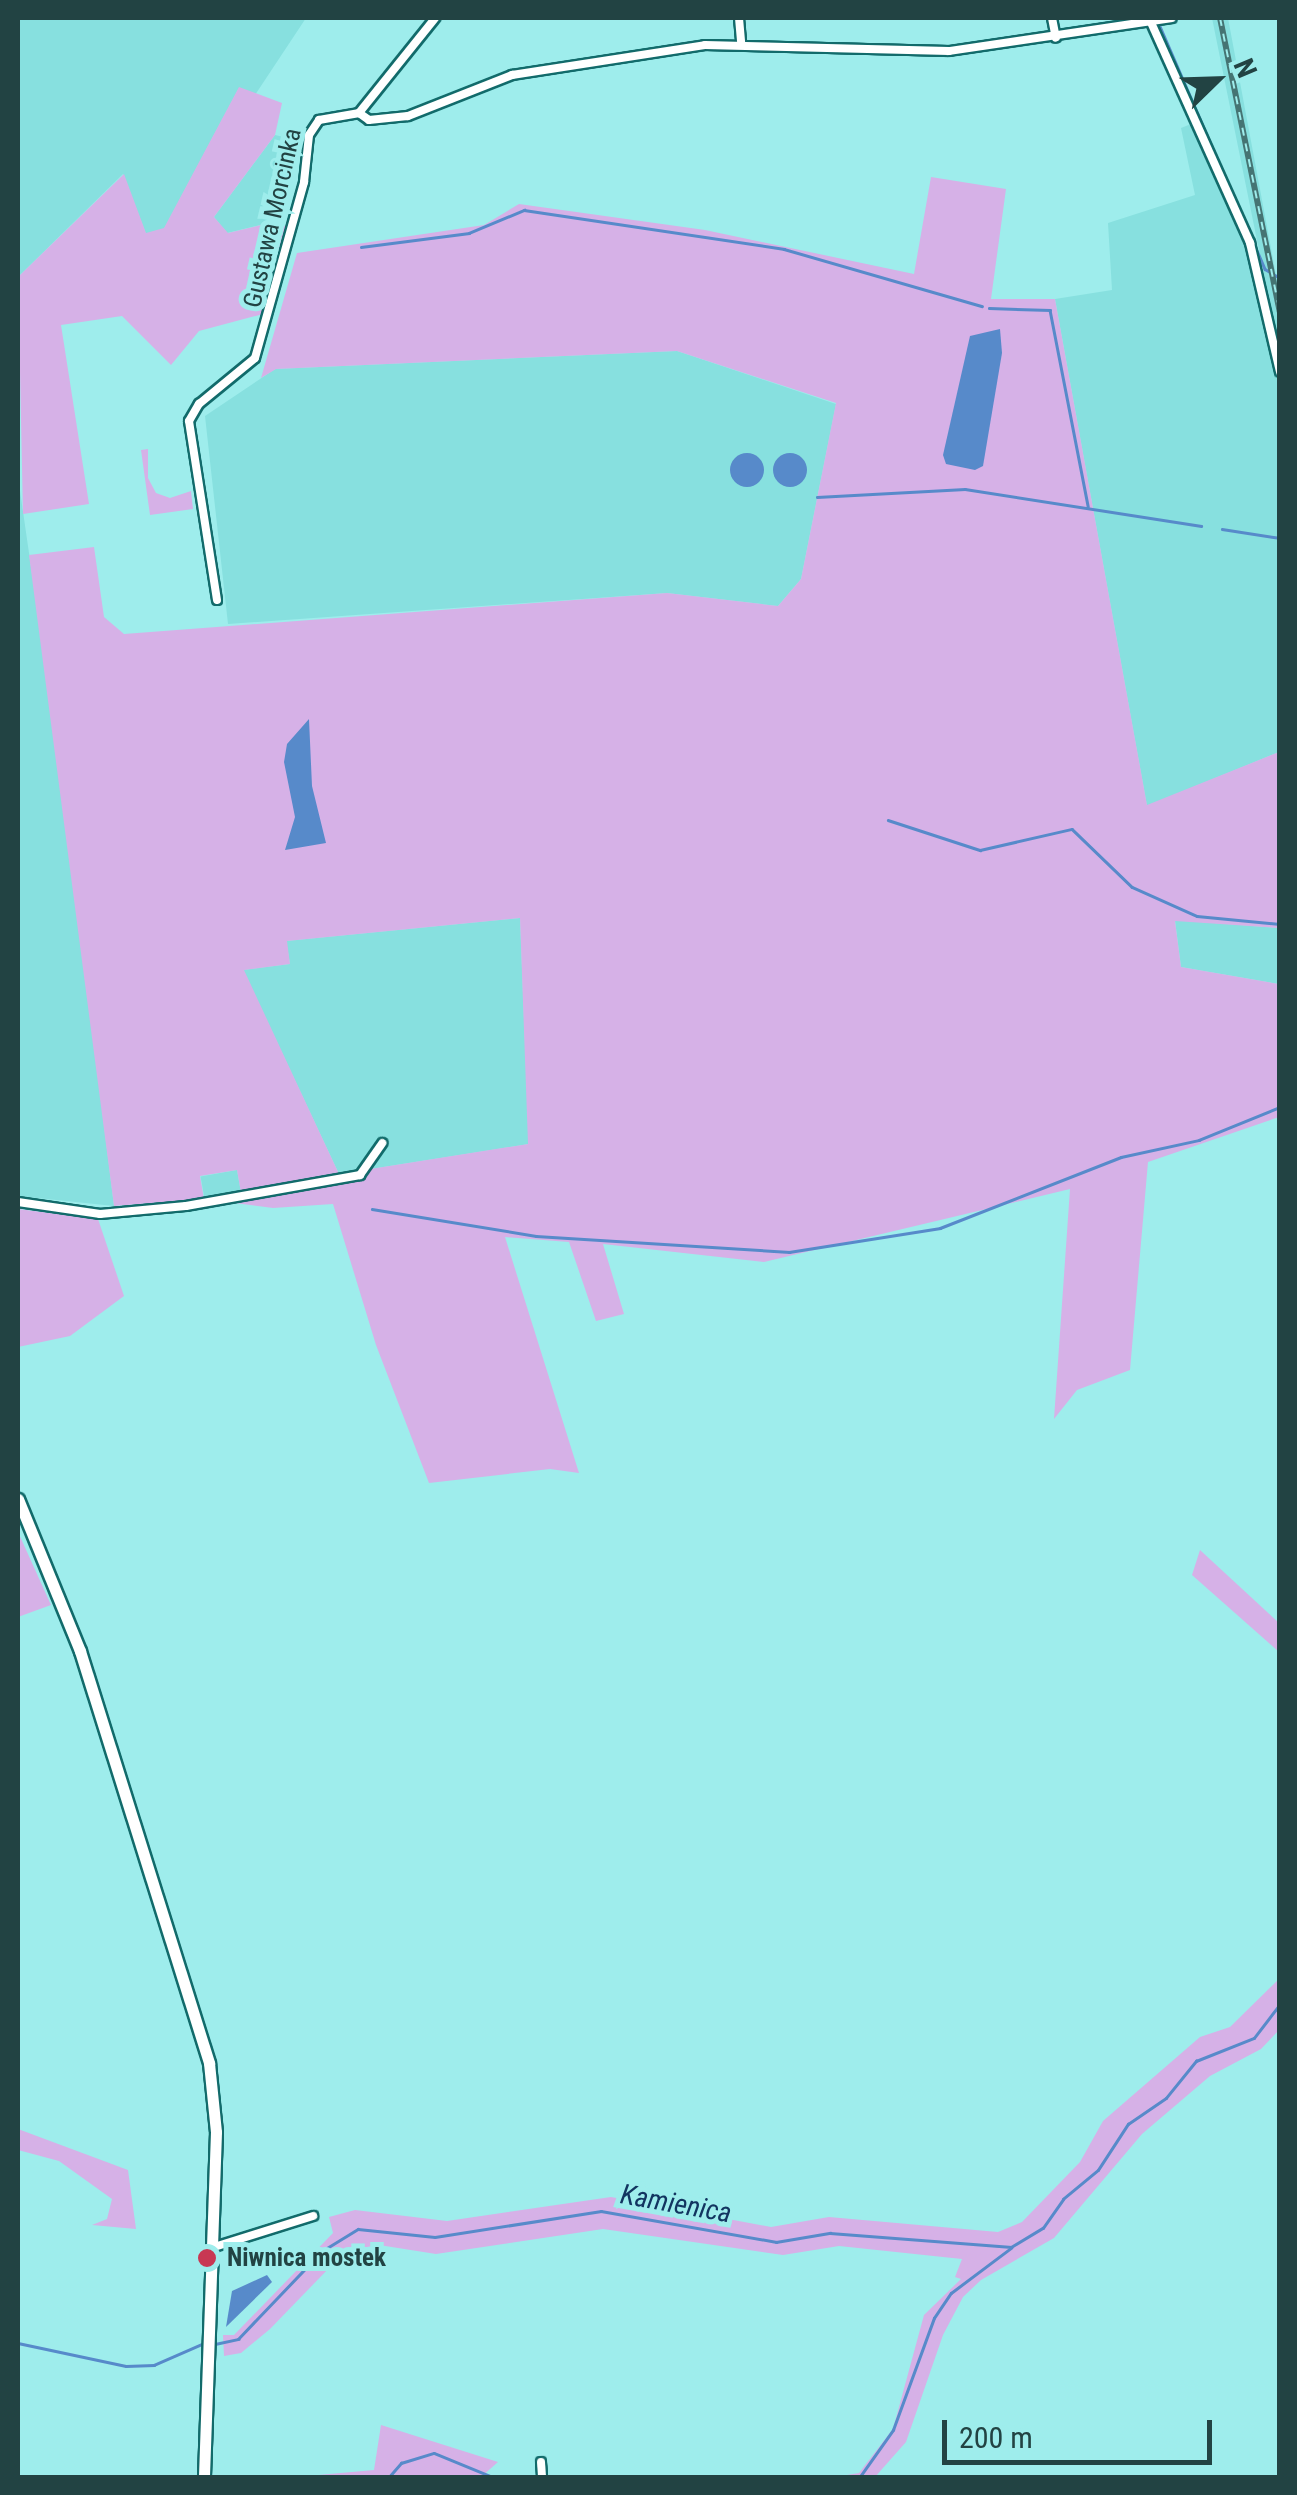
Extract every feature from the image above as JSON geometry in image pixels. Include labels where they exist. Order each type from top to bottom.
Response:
[{"type":"main road","points":[[18,1499],[80,1651],[209,2062],[216,2120],[204,2478]]},
{"type":"street","points":[[359,112],[434,18]]},
{"type":"street","points":[[739,18],[741,42]]},
{"type":"street","points":[[1052,18],[1056,38]]},
{"type":"street","name":"Gustawa Morcinka","points":[[217,600],[192,412],[246,372],[260,346],[315,124],[359,112],[369,120],[408,116],[535,69],[741,42],[950,51],[1158,20],[1250,242],[1280,372]]},
{"type":"street","points":[[18,1202],[100,1214],[186,1206],[360,1176],[382,1143]]},
{"type":"street","points":[[214,2247],[313,2216]]},
{"type":"street","points":[[540,2462],[542,2478]]},
{"type":"shaded area","points":[[18,18],[306,18],[255,95],[239,88],[164,229],[146,234],[123,174],[18,277]]},
{"type":"shaded area","points":[[1212,18],[1228,18],[1279,291],[1279,752],[1147,806],[1055,299],[1112,290],[1108,223],[1195,195],[1181,128],[1191,124],[1265,280]]},
{"type":"shaded area","points":[[239,87],[282,103],[275,135],[214,217],[228,233],[273,222],[287,227],[263,314],[199,331],[171,365],[122,316],[61,325],[89,504],[23,514],[18,277],[124,174],[146,233],[164,228]]},
{"type":"shaded area","points":[[275,135],[297,140],[273,222],[227,233],[214,217]]},
{"type":"shaded area","points":[[931,177],[1006,189],[991,299],[1055,299],[1147,805],[1279,752],[1279,928],[1175,921],[1181,967],[1279,984],[1279,1117],[1148,1162],[1130,1370],[1077,1390],[1054,1419],[1070,1189],[764,1262],[603,1244],[624,1314],[596,1321],[569,1242],[505,1237],[579,1473],[550,1469],[429,1483],[376,1345],[333,1204],[273,1208],[203,1199],[114,1206],[29,555],[94,547],[104,617],[124,634],[667,593],[778,606],[801,579],[836,403],[677,351],[276,369],[261,378],[297,253],[484,225],[519,204],[705,230],[914,274]],"holes":[[[520,918],[528,1144],[339,1174],[244,970],[290,964],[287,941]],[[237,1170],[241,1193],[204,1199],[200,1176]]]},
{"type":"shaded area","points":[[1000,329],[1002,353],[983,466],[975,470],[946,464],[943,455],[970,336]]},
{"type":"shaded area","points":[[677,351],[836,404],[801,579],[778,606],[667,593],[228,624],[205,416],[275,369]]},
{"type":"shaded area","points":[[148,449],[148,478],[156,493],[170,498],[191,491],[193,509],[150,515],[141,450]]},
{"type":"shaded area","points":[[747,453],[759,458],[764,470],[759,482],[747,487],[735,482],[730,470],[735,458]]},
{"type":"shaded area","points":[[790,453],[802,458],[807,470],[802,482],[790,487],[778,482],[773,470],[778,458]]},
{"type":"shaded area","points":[[18,477],[58,754],[114,1206],[18,1196]]},
{"type":"shaded area","points":[[309,719],[312,786],[326,843],[285,850],[295,817],[284,762],[287,744]]},
{"type":"shaded area","points":[[520,918],[529,1144],[339,1174],[243,970],[290,964],[286,941]]},
{"type":"shaded area","points":[[1175,920],[1279,928],[1279,984],[1181,967]]},
{"type":"shaded area","points":[[237,1170],[241,1193],[205,1199],[201,1176]]},
{"type":"shaded area","points":[[18,1209],[98,1219],[124,1296],[70,1336],[18,1347]]},
{"type":"shaded area","points":[[18,1532],[51,1605],[18,1617]]},
{"type":"shaded area","points":[[1200,1550],[1279,1623],[1279,1652],[1192,1575]]},
{"type":"shaded area","points":[[1279,1979],[1279,2030],[1261,2049],[1210,2076],[1142,2134],[1054,2238],[981,2280],[963,2297],[943,2335],[906,2442],[875,2477],[835,2477],[859,2473],[893,2429],[924,2315],[961,2279],[955,2277],[962,2259],[839,2246],[783,2255],[603,2229],[436,2254],[379,2245],[355,2249],[332,2265],[270,2329],[241,2353],[224,2356],[223,2335],[234,2335],[333,2233],[329,2217],[355,2210],[447,2221],[611,2197],[771,2227],[829,2217],[998,2232],[1022,2222],[1080,2162],[1103,2121],[1200,2037],[1230,2027]]},
{"type":"shaded area","points":[[18,2129],[128,2170],[136,2229],[92,2225],[107,2219],[112,2199],[59,2161],[18,2150]]},
{"type":"shaded area","points":[[267,2275],[272,2282],[226,2327],[232,2291]]},
{"type":"shaded area","points":[[381,2425],[498,2462],[481,2477],[296,2477],[374,2470]]},
{"type":"waterway","points":[[1159,24],[1265,269],[1280,278]]},
{"type":"waterway","points":[[361,247],[469,233],[524,210],[784,249],[982,306]]},
{"type":"waterway","points":[[989,308],[1050,310],[1088,506]]},
{"type":"waterway","points":[[817,497],[965,489],[1201,526]]},
{"type":"waterway","points":[[1222,529],[1280,538]]},
{"type":"waterway","points":[[888,820],[980,850],[1072,829],[1132,887],[1197,916],[1280,924]]},
{"type":"waterway","points":[[372,1209],[536,1236],[789,1252],[940,1228],[1121,1157],[1199,1140],[1280,1107]]},
{"type":"waterway","name":"Kamienica","points":[[215,2344],[238,2339],[322,2251],[358,2229],[435,2237],[601,2211],[776,2242],[830,2233],[1011,2247],[1043,2228],[1063,2199],[1098,2170],[1128,2124],[1166,2098],[1196,2061],[1254,2038],[1280,2004]]},
{"type":"waterway","points":[[859,2478],[893,2430],[934,2318],[951,2293],[1011,2248]]},
{"type":"waterway","name":"Kamienica","points":[[18,2343],[126,2366],[154,2365],[202,2344]]},
{"type":"waterway","points":[[388,2478],[401,2463],[434,2453],[495,2478]]},
{"type":"railway","points":[[1220,18],[1280,312]]},
{"type":"place","name":"Niwnica mostek","points":[[207,2258]]}]
